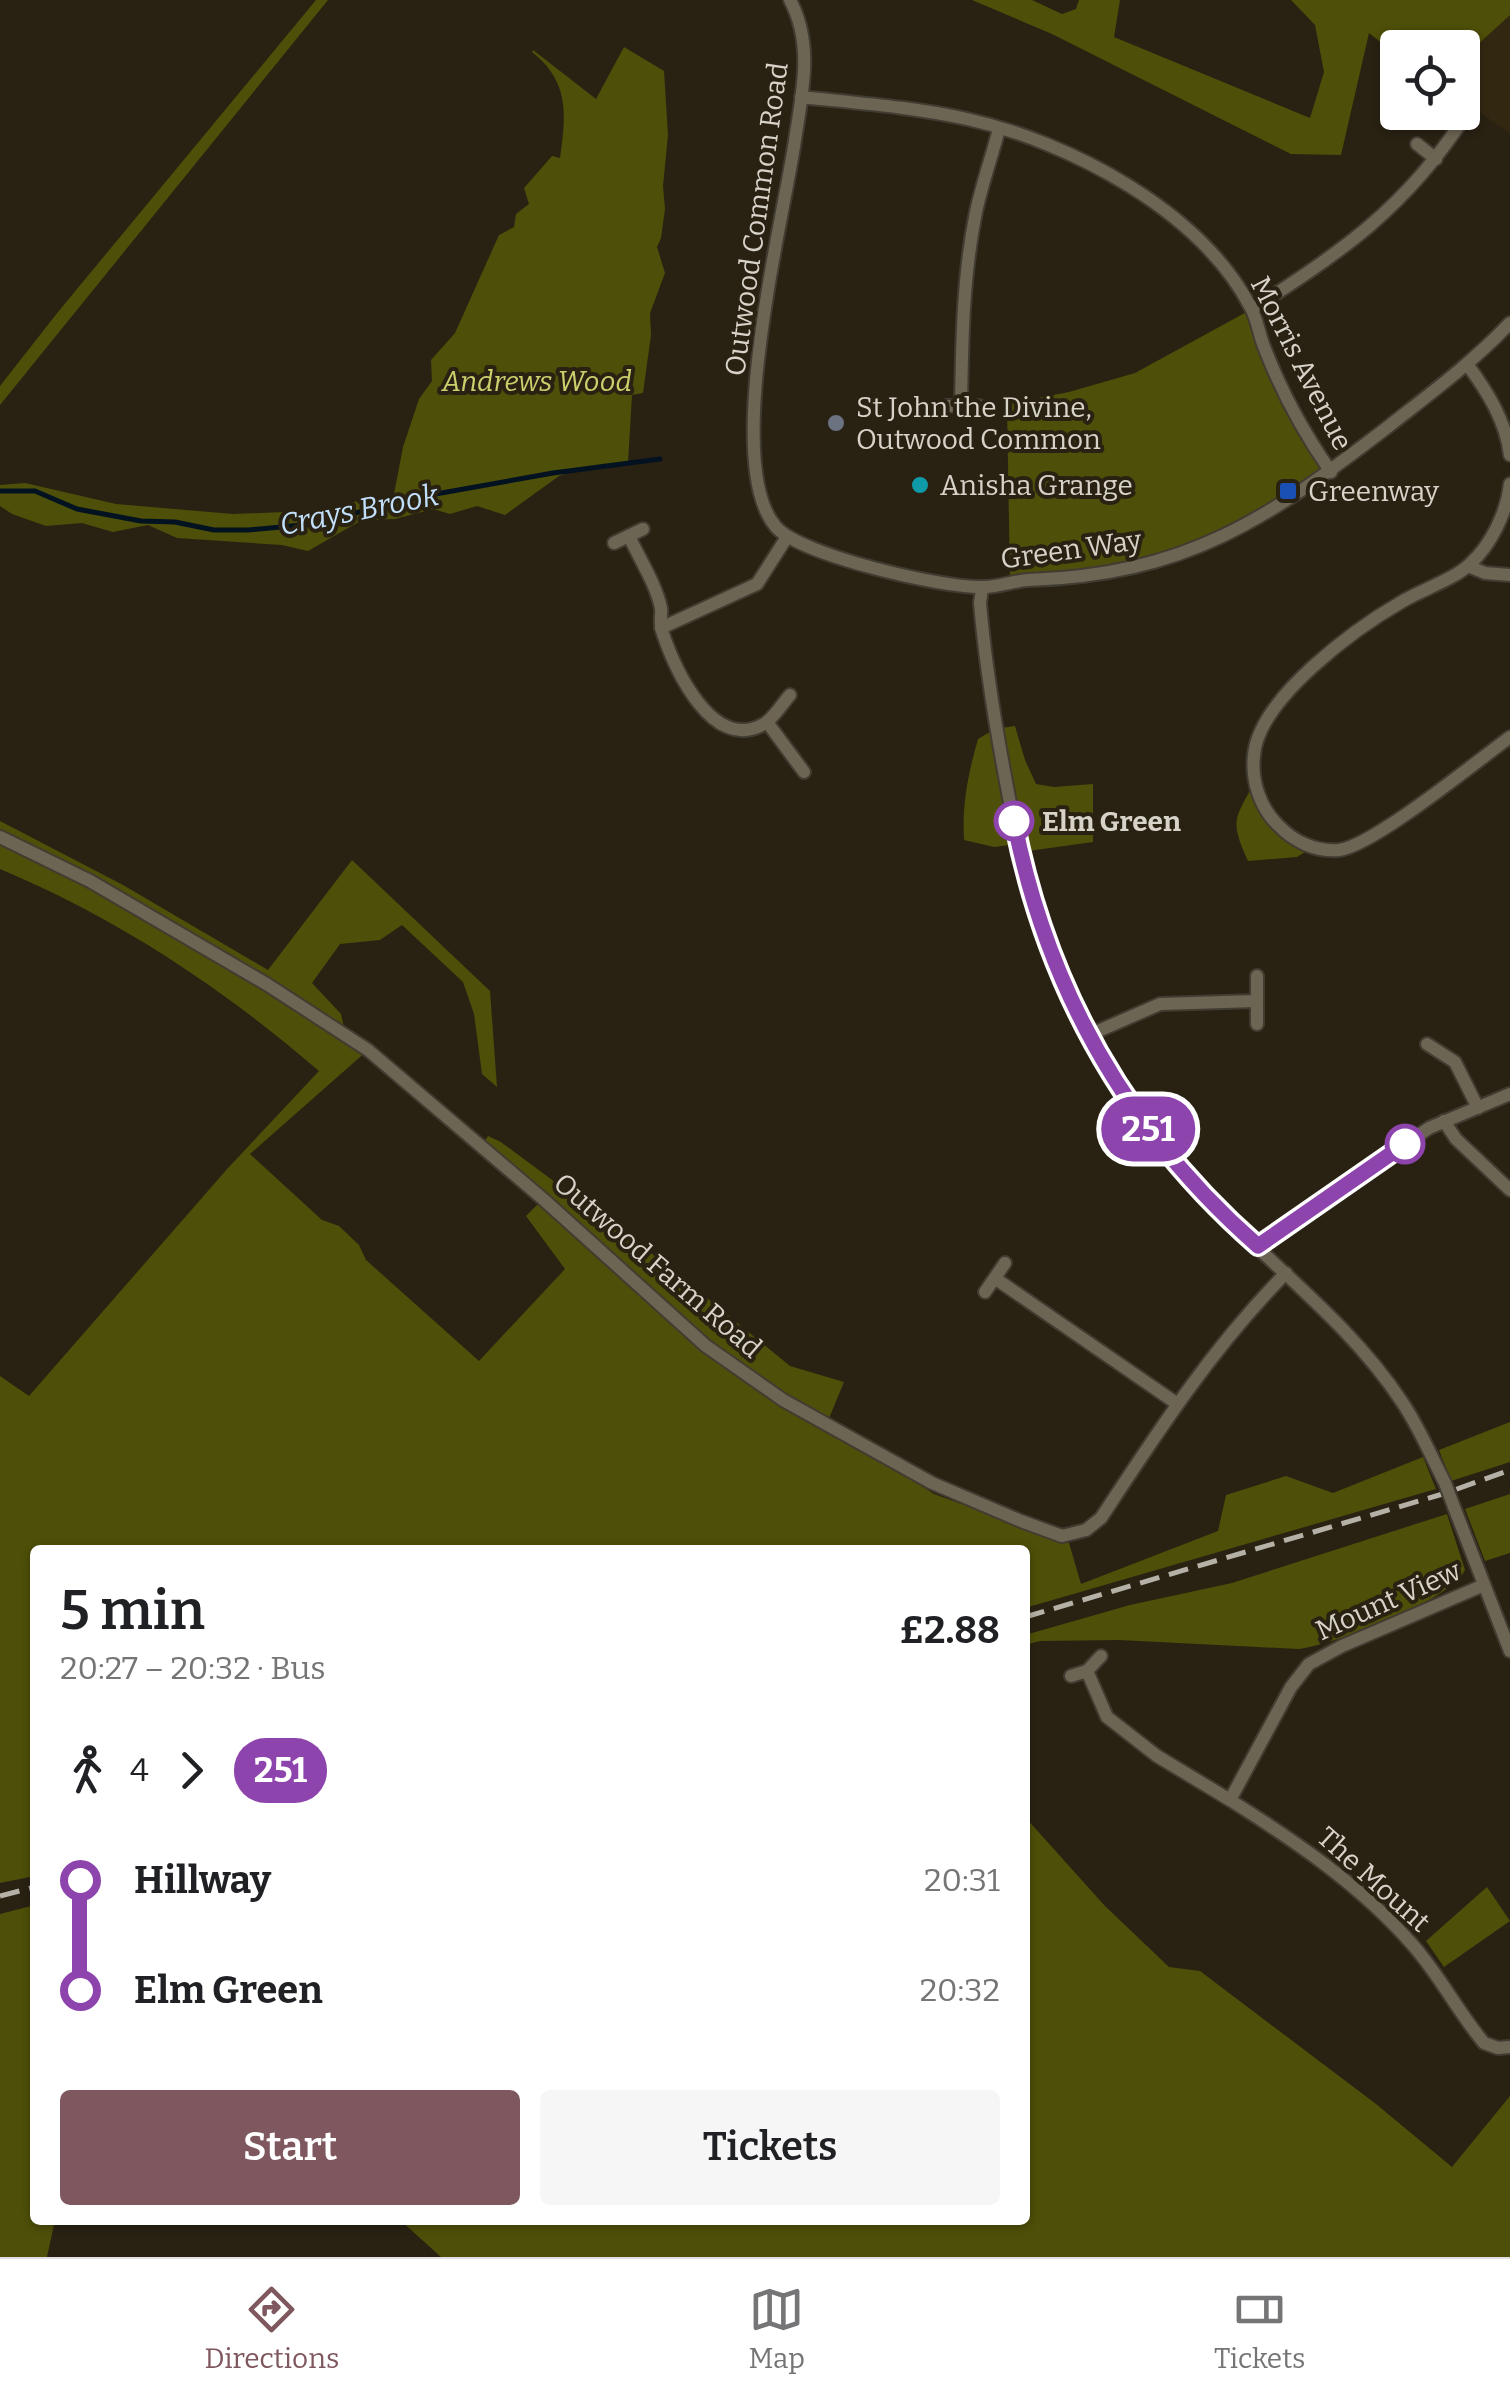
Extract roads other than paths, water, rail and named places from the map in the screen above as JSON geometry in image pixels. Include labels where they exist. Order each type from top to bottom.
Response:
[{"type":"street","name":"Outwood Common Road","points":[[787,537],[767,515],[762,501],[756,467],[756,402],[770,270],[801,97],[805,49],[790,0]]},
{"type":"street","name":"Morris Avenue","points":[[801,97],[918,110],[999,129],[1085,161],[1150,202],[1182,225],[1212,255],[1252,309],[1262,343],[1288,400],[1330,472]]},
{"type":"street","points":[[960,406],[964,290],[970,247],[976,208],[999,129]]},
{"type":"street","points":[[1252,309],[1357,240],[1436,159],[1456,130]]},
{"type":"street","points":[[1417,144],[1436,159]]},
{"type":"street","name":"Green Way","points":[[982,588],[1014,581],[1102,574],[1161,561],[1248,525],[1330,472],[1468,364],[1510,323]]},
{"type":"street","points":[[1468,364],[1503,425],[1510,455]]},
{"type":"street","points":[[944,406],[980,406]]},
{"type":"street","points":[[1510,484],[1502,515],[1468,566],[1366,624],[1284,698],[1256,739],[1255,781],[1274,822],[1290,837],[1312,848],[1340,850],[1368,838],[1510,737]]},
{"type":"street","points":[[614,543],[643,529]]},
{"type":"street","points":[[629,536],[661,608],[660,628],[694,700],[708,717],[724,726],[744,728],[767,722],[790,695]]},
{"type":"street","points":[[660,628],[756,584],[787,537],[831,556],[882,570],[982,588],[990,704],[1018,844],[1054,965],[1088,1035],[1123,1093],[1168,1154],[1217,1210],[1342,1329],[1388,1382],[1445,1482],[1510,1651]]},
{"type":"street","points":[[1468,566],[1485,574],[1510,575]]},
{"type":"street","points":[[767,722],[804,772]]},
{"type":"street","name":"Outwood Farm Road","points":[[0,837],[90,881],[268,985],[368,1050],[516,1175],[706,1346],[783,1400],[932,1483],[1062,1536],[1086,1530],[1101,1518],[1176,1403],[1230,1332],[1286,1272]]},
{"type":"street","points":[[1256,976],[1256,1024]]},
{"type":"street","points":[[1088,1035],[1160,1004],[1256,1002]]},
{"type":"street","points":[[1427,1044],[1455,1062],[1478,1108]]},
{"type":"street","points":[[1258,1246],[1382,1158],[1444,1121],[1510,1094]]},
{"type":"street","points":[[1444,1121],[1456,1138],[1510,1190]]},
{"type":"street","points":[[985,1292],[1006,1263]]},
{"type":"street","points":[[996,1278],[1176,1403]]},
{"type":"street","name":"Mount View","points":[[1230,1800],[1291,1687],[1310,1664],[1342,1646],[1484,1585]]},
{"type":"street","points":[[1071,1676],[1087,1672],[1101,1656]]},
{"type":"street","points":[[1087,1672],[1107,1717],[1157,1756],[1230,1800]]},
{"type":"street","name":"The Mount","points":[[1230,1800],[1304,1846],[1385,1916],[1413,1945],[1484,2044],[1510,2046]]},
{"type":"waterway","name":"Crays Brook","points":[[0,491],[35,491],[77,509],[141,521],[249,530],[324,523],[391,502],[553,473],[660,459]]},
{"type":"railway","points":[[1030,1616],[1446,1493],[1510,1470]]},
{"type":"railway","points":[[0,1896],[30,1888]]},
{"type":"place","name":"St John the Divine, Outwood Common","points":[[836,423]]},
{"type":"place","name":"Anisha Grange","points":[[920,485]]},
{"type":"place","name":"Greenway","points":[[1288,491]]},
{"type":"place","name":"Elm Green","points":[[1014,821]]},
{"type":"park label","name":"Andrews Wood","points":[[537,381]]}]
